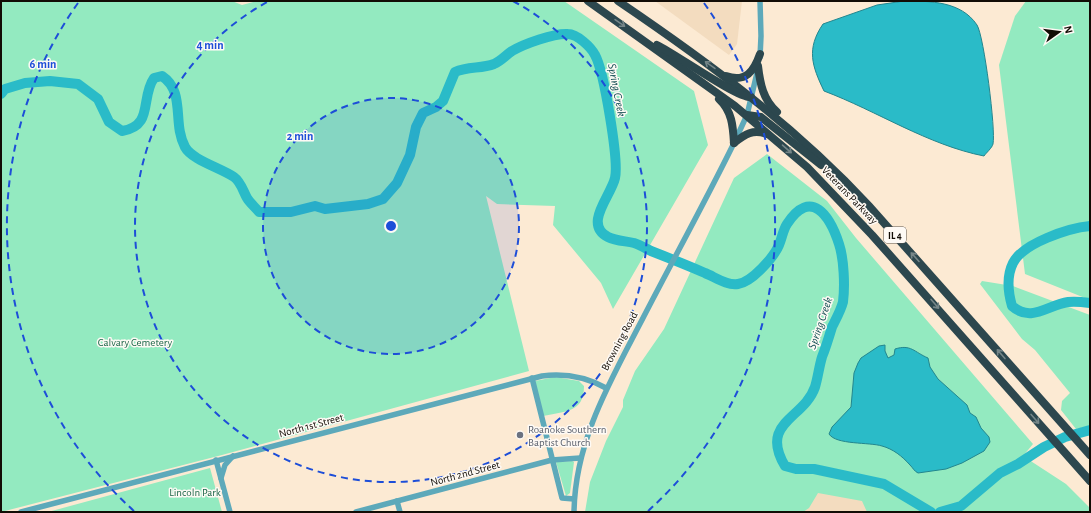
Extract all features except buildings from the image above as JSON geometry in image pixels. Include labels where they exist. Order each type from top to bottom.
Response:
[{"type":"highway","name":"Veterans Parkway","points":[[588,1],[747,115],[807,167],[856,216],[1090,481]]},
{"type":"highway","name":"Veterans Parkway","points":[[618,1],[722,74],[752,97],[815,152],[869,206],[1090,455]]},
{"type":"highway","points":[[637,35],[667,50],[734,93],[748,98],[752,97]]},
{"type":"highway","points":[[722,74],[735,78],[746,77],[752,72],[760,54]]},
{"type":"highway","points":[[680,66],[686,74],[725,105],[732,122],[734,144]]},
{"type":"highway","points":[[758,66],[763,90],[769,104],[811,141],[815,152]]},
{"type":"highway","points":[[747,115],[761,117],[869,206]]},
{"type":"highway","points":[[734,144],[746,134],[753,131],[771,135]]},
{"type":"street","name":"Browning Road","points":[[574,512],[574,499],[580,458],[591,421],[606,388],[734,144],[747,115],[760,54],[760,1]]},
{"type":"street","name":"North 1st Street","points":[[21,512],[532,378],[564,375],[586,379],[606,388]]},
{"type":"street","points":[[532,378],[562,498],[574,499]]},
{"type":"street","points":[[221,478],[225,465],[233,456]]},
{"type":"street","name":"North 2nd Street","points":[[356,512],[552,460],[580,458]]},
{"type":"street","points":[[216,460],[230,512]]},
{"type":"street","points":[[397,501],[400,512]]},
{"type":"shaded area","points":[[655,1],[742,1],[737,44],[729,55]]},
{"type":"shaded area","points":[[821,480],[901,512],[764,512]]},
{"type":"green space","name":"Calvary Cemetery","points":[[1,1],[232,1],[242,5],[257,1],[564,1],[694,91],[708,145],[613,309],[601,283],[553,225],[555,206],[497,204],[486,196],[529,371],[222,455],[1,512]]},
{"type":"green space","points":[[1026,1],[1090,1],[1090,300],[1025,274],[999,65],[1015,16]]},
{"type":"green space","points":[[767,154],[827,201],[856,238],[1033,444],[1023,456],[1066,484],[1089,507],[1090,512],[867,512],[862,501],[818,493],[809,508],[803,512],[585,512],[590,482],[606,441],[623,407],[623,400],[635,371],[664,329],[734,178]]},
{"type":"green space","points":[[982,281],[1013,286],[1090,315],[1090,426],[1076,429],[1061,410],[1062,401],[1070,393],[1035,350],[1022,339],[980,284]]},
{"type":"green space","points":[[555,377],[579,381],[584,386],[583,395],[581,401],[572,409],[543,416],[535,381]]},
{"type":"green space","points":[[556,462],[574,462],[570,493],[566,496]]},
{"type":"green space","name":"Lincoln Park","points":[[210,468],[222,512],[48,512]]},
{"type":"water","points":[[904,1],[934,2],[954,7],[970,17],[977,25],[986,64],[993,121],[993,144],[984,156],[963,151],[923,136],[824,91],[816,74],[813,58],[814,42],[823,24],[877,5]]},
{"type":"water","points":[[885,345],[885,351],[888,358],[894,355],[895,349],[905,347],[912,349],[928,358],[930,367],[938,379],[967,405],[970,413],[976,417],[981,428],[989,437],[990,442],[984,451],[962,463],[946,469],[918,473],[901,456],[890,449],[876,445],[845,442],[833,438],[829,434],[832,427],[851,407],[854,373],[861,358],[879,346]]},
{"type":"waterway","name":"Spring Creek","points":[[1,94],[5,89],[25,83],[50,81],[78,84],[98,99],[109,122],[122,131],[132,128],[139,123],[145,110],[150,86],[154,78],[162,76],[174,90],[179,128],[185,147],[194,156],[207,164],[234,177],[240,184],[248,200],[259,212],[291,212],[315,206],[325,209],[368,204],[383,199],[397,183],[410,155],[416,127],[423,113],[436,107],[443,101],[455,72],[494,64],[517,48],[547,37],[562,34],[575,36],[590,48],[599,64],[613,136],[616,168],[615,178],[598,217],[598,225],[601,231],[608,237],[631,242],[730,284],[738,284],[750,279],[768,262],[779,245],[787,224],[796,213],[804,208],[812,207],[819,210],[830,224],[841,250],[844,273],[843,302],[832,327],[822,357],[815,387],[802,407],[780,430],[777,440],[778,451],[785,466],[796,469],[814,469],[884,484],[931,512]]},
{"type":"waterway","name":"Spring Creek","points":[[1090,226],[1059,233],[1026,249],[1013,263],[1009,274],[1008,284],[1012,306],[1019,311],[1026,313],[1040,312],[1068,302],[1090,303]]},
{"type":"waterway","name":"Spring Creek","points":[[940,512],[961,506],[1000,473],[1018,464],[1044,447],[1065,437],[1090,430]]},
{"type":"place","name":"Roanoke Southern Baptist Church","points":[[520,435]]}]
